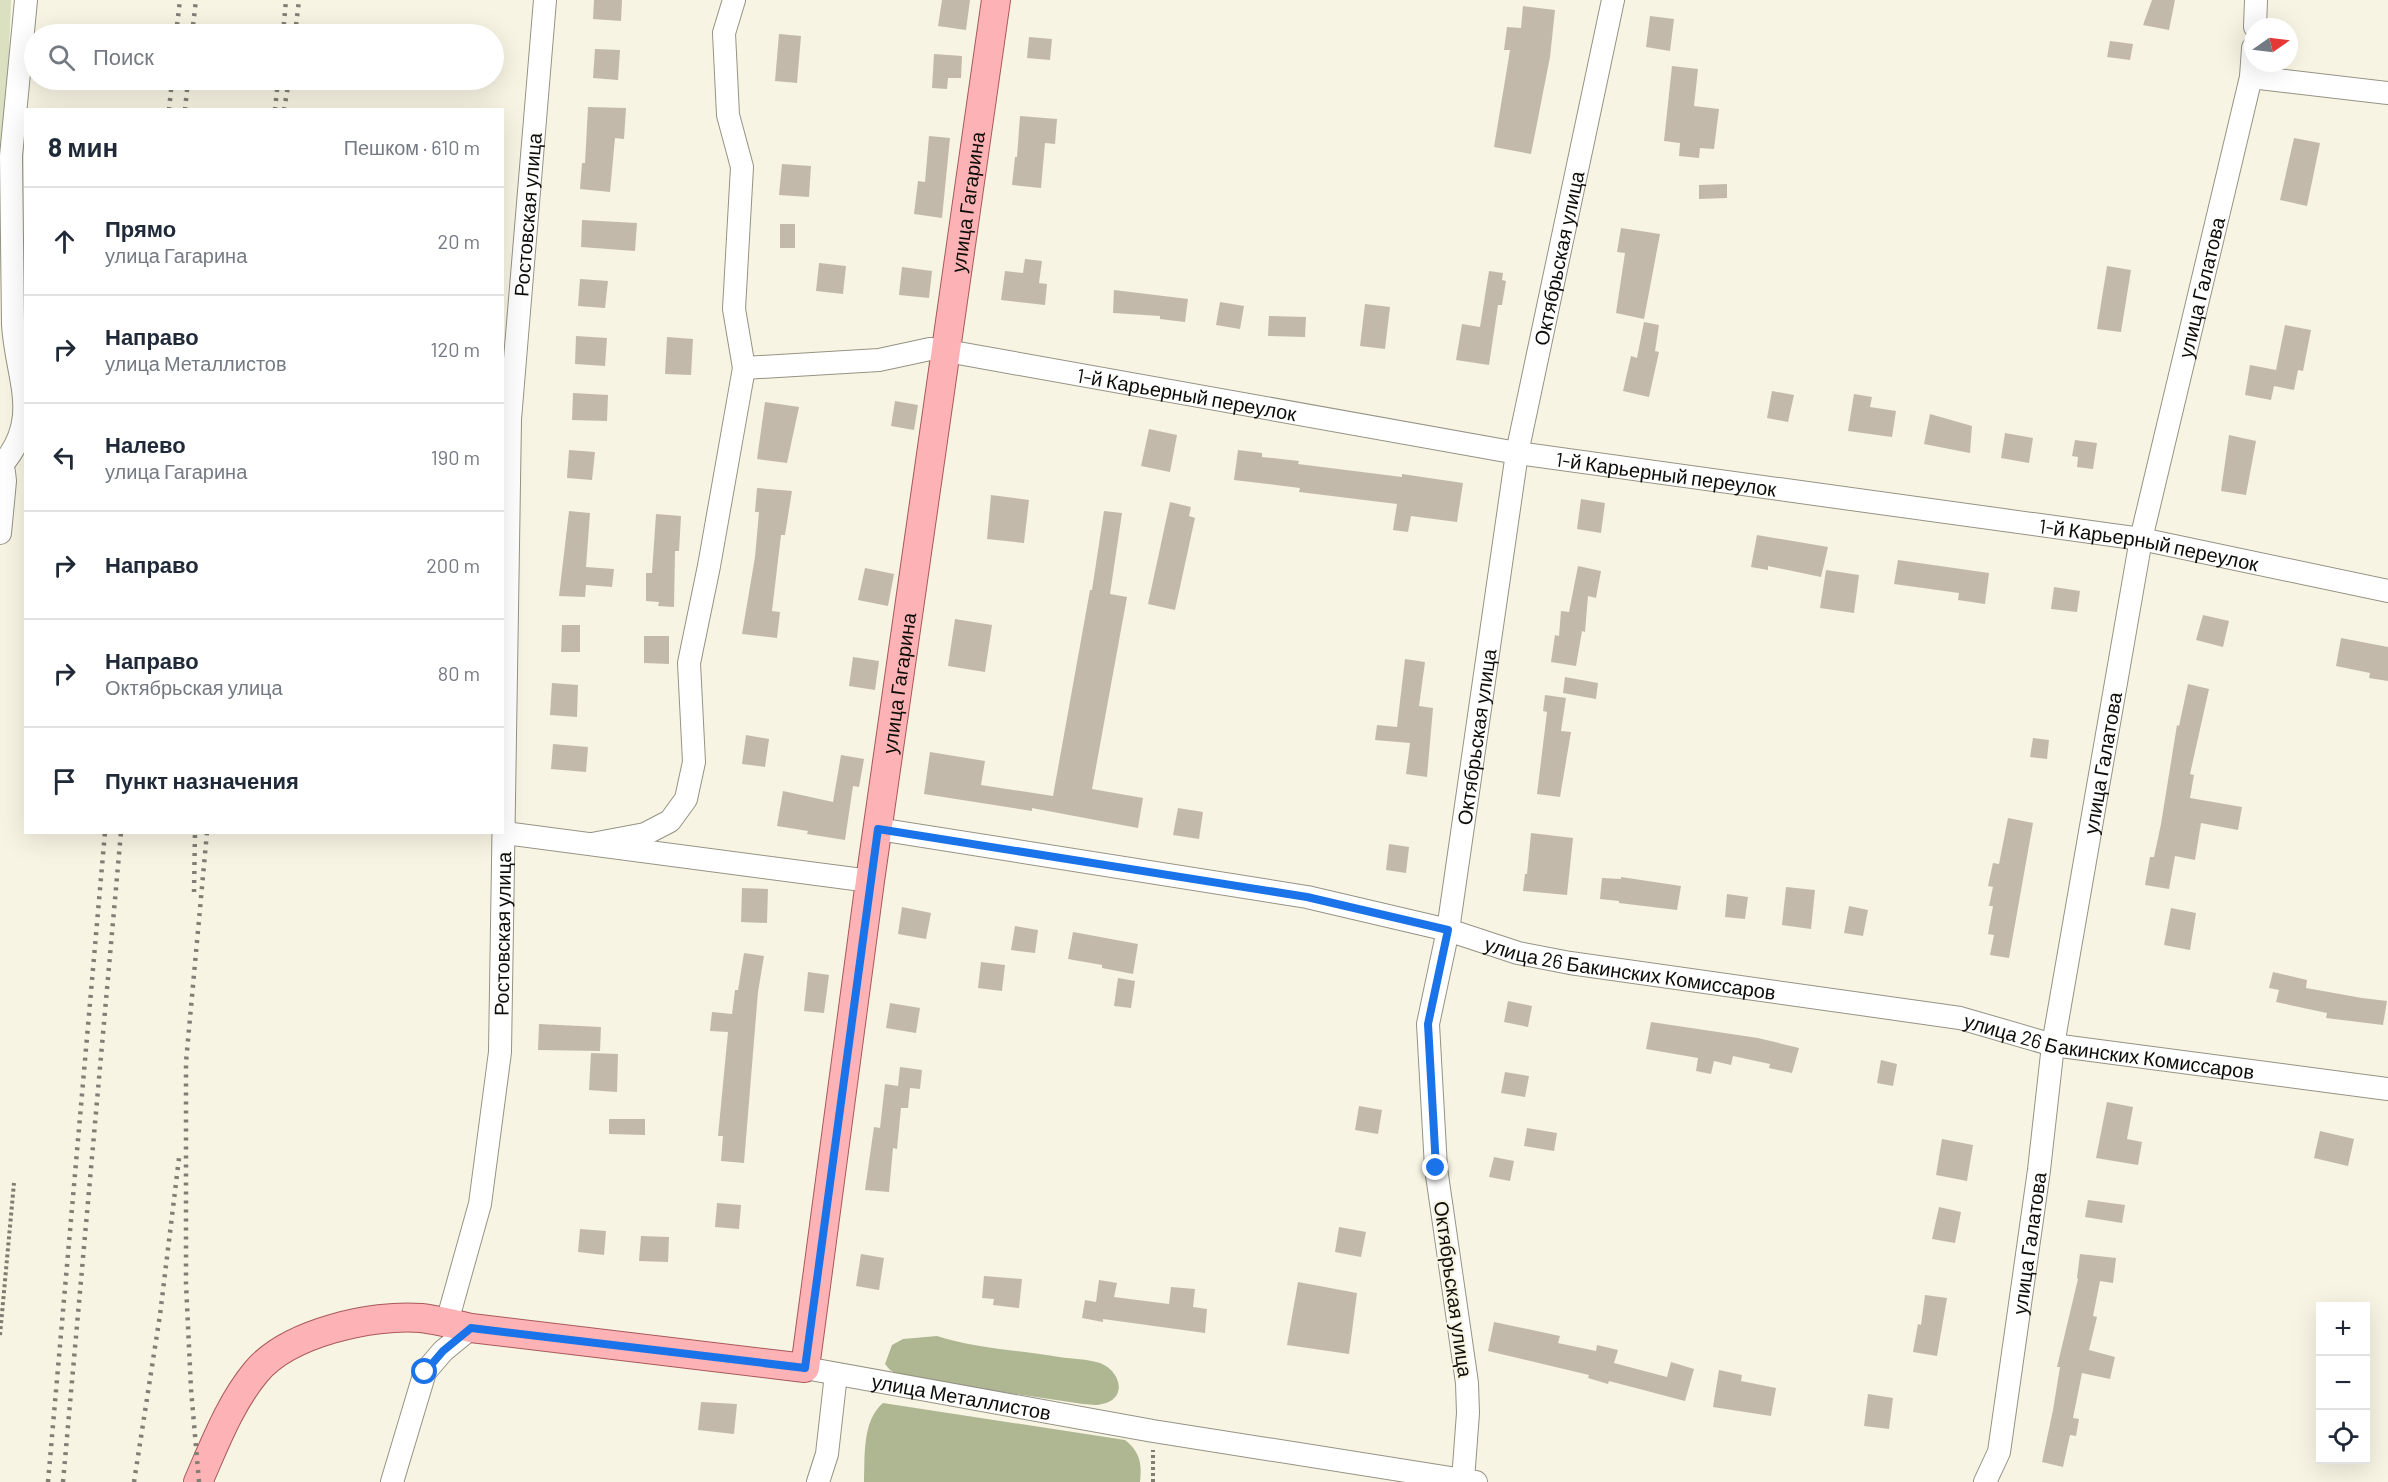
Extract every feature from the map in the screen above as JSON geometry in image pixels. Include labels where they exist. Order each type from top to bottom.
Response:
[{"type":"main road","name":"улица Гагарина","points":[[805,1368],[870,881],[996,0]]},
{"type":"main road","name":"улица Металлистов","points":[[198,1482],[230,1413],[256,1372],[274,1355],[313,1334],[373,1321],[405,1318],[805,1368]]},
{"type":"street","points":[[24,399],[14,344],[11,156],[26,0]]},
{"type":"street","name":"Ростовская улица","points":[[459,1325],[480,1204],[500,1052],[510,418],[545,0]]},
{"type":"street","points":[[592,844],[645,834],[670,821],[686,800],[693,762],[689,663],[709,566],[744,369],[734,309],[742,167],[728,115],[724,33],[734,0]]},
{"type":"street","name":"Октябрьская улица","points":[[1469,1481],[1467,1383],[1436,1168],[1428,1024],[1448,930],[1517,453],[1613,0]]},
{"type":"street","points":[[2255,18],[2256,0]]},
{"type":"street","name":"улица Галатова","points":[[1985,1482],[1999,1452],[2039,1170],[2053,1045],[2141,539],[2251,72]]},
{"type":"street","points":[[2251,77],[2388,93]]},
{"type":"street","name":"1-й Карьерный переулок","points":[[744,369],[879,360],[930,349],[947,351],[1517,453],[2141,539],[2388,591]]},
{"type":"street","points":[[0,533],[5,481],[1,466],[14,451],[24,427]]},
{"type":"street","name":"улица 26 Бакинских Комиссаров","points":[[878,829],[1307,897],[1448,930],[1518,953],[1570,963],[1960,1018],[2053,1045],[2388,1089]]},
{"type":"street","points":[[505,833],[870,881]]},
{"type":"street","points":[[392,1482],[425,1372],[443,1351],[459,1325]]},
{"type":"street","name":"улица Металлистов","points":[[805,1368],[1153,1431],[1469,1481]]},
{"type":"street","points":[[818,1482],[827,1454],[836,1374]]},
{"type":"path","points":[[0,1335],[14,1183]]},
{"type":"path","points":[[1153,1431],[1153,1482]]},
{"type":"green space","points":[[0,0],[11,0],[0,278]]},
{"type":"green space","points":[[937,1336],[983,1347],[1100,1363],[1113,1372],[1117,1378],[1118,1391],[1116,1397],[1102,1404],[1083,1404],[903,1377],[890,1370],[885,1364],[892,1345],[903,1339]]},
{"type":"green space","points":[[883,1403],[1125,1440],[1139,1458],[1140,1482],[864,1482],[868,1429],[876,1410]]},
{"type":"building","points":[[594,0],[622,0],[621,21],[593,19]]},
{"type":"building","points":[[942,0],[970,0],[966,30],[938,26]]},
{"type":"building","points":[[2152,0],[2175,0],[2169,30],[2143,25]]},
{"type":"building","points":[[1523,6],[1555,10],[1550,57],[1531,154],[1494,147],[1510,50],[1504,50],[1507,27],[1521,28]]},
{"type":"building","points":[[1650,16],[1674,19],[1670,51],[1646,47]]},
{"type":"building","points":[[779,34],[801,36],[797,83],[775,81]]},
{"type":"building","points":[[1029,37],[1052,39],[1050,60],[1027,58]]},
{"type":"building","points":[[2110,41],[2133,44],[2130,60],[2107,57]]},
{"type":"building","points":[[595,49],[620,50],[618,80],[593,78]]},
{"type":"building","points":[[934,54],[962,56],[961,78],[948,78],[947,89],[932,88]]},
{"type":"building","points":[[1672,66],[1698,69],[1694,106],[1719,109],[1714,149],[1700,148],[1699,158],[1679,156],[1680,143],[1664,141]]},
{"type":"building","points":[[588,107],[626,108],[624,139],[615,138],[610,192],[580,189],[582,163],[585,163]]},
{"type":"building","points":[[1020,116],[1057,119],[1055,144],[1045,143],[1041,188],[1012,185]]},
{"type":"building","points":[[929,136],[950,138],[942,218],[914,214],[918,181],[925,182]]},
{"type":"building","points":[[2294,138],[2320,143],[2307,206],[2280,200]]},
{"type":"building","points":[[782,164],[811,166],[809,197],[779,195]]},
{"type":"building","points":[[1727,184],[1727,198],[1699,199],[1699,185]]},
{"type":"building","points":[[582,220],[637,223],[635,251],[581,247]]},
{"type":"building","points":[[780,224],[795,224],[795,248],[780,248]]},
{"type":"building","points":[[1621,228],[1660,234],[1644,319],[1616,313],[1625,253],[1617,252]]},
{"type":"building","points":[[1025,259],[1042,261],[1039,283],[1047,284],[1045,305],[1001,300],[1005,271],[1023,273]]},
{"type":"building","points":[[819,263],[846,266],[843,294],[816,291]]},
{"type":"building","points":[[2107,266],[2131,270],[2121,332],[2097,329]]},
{"type":"building","points":[[902,267],[932,271],[929,298],[899,295]]},
{"type":"building","points":[[1489,271],[1503,273],[1502,280],[1506,281],[1502,305],[1498,305],[1489,365],[1456,360],[1462,324],[1480,327]]},
{"type":"building","points":[[580,279],[608,281],[605,308],[578,306]]},
{"type":"building","points":[[1114,290],[1188,299],[1185,322],[1160,319],[1160,316],[1113,313]]},
{"type":"building","points":[[1220,302],[1244,306],[1240,329],[1216,325]]},
{"type":"building","points":[[1365,304],[1390,307],[1385,349],[1360,346]]},
{"type":"building","points":[[1269,316],[1306,317],[1305,337],[1268,336]]},
{"type":"building","points":[[1644,322],[1659,325],[1655,351],[1659,352],[1649,397],[1623,391],[1631,356],[1637,358]]},
{"type":"building","points":[[2285,325],[2311,330],[2303,371],[2298,370],[2294,390],[2274,386],[2271,400],[2245,395],[2250,365],[2276,370]]},
{"type":"building","points":[[576,336],[607,338],[605,366],[575,364]]},
{"type":"building","points":[[667,337],[693,339],[691,375],[665,374]]},
{"type":"building","points":[[1772,391],[1794,395],[1788,422],[1767,418]]},
{"type":"building","points":[[573,393],[608,395],[607,421],[572,420]]},
{"type":"building","points":[[1854,394],[1872,397],[1870,407],[1896,411],[1892,437],[1848,431]]},
{"type":"building","points":[[895,401],[918,405],[914,430],[891,426]]},
{"type":"building","points":[[765,402],[799,407],[787,463],[757,459]]},
{"type":"building","points":[[1930,414],[1972,426],[1970,453],[1924,444]]},
{"type":"building","points":[[1149,429],[1177,435],[1170,472],[1141,466]]},
{"type":"building","points":[[2005,433],[2033,438],[2029,463],[2001,458]]},
{"type":"building","points":[[2229,435],[2256,441],[2246,495],[2221,491]]},
{"type":"building","points":[[2075,440],[2097,443],[2093,469],[2077,467],[2078,457],[2072,456]]},
{"type":"building","points":[[569,450],[595,452],[592,480],[567,478]]},
{"type":"building","points":[[1238,450],[1262,453],[1262,457],[1299,461],[1298,464],[1402,477],[1402,474],[1463,483],[1457,522],[1411,516],[1408,532],[1393,530],[1397,504],[1299,492],[1300,488],[1234,480]]},
{"type":"building","points":[[757,488],[792,491],[785,535],[781,535],[772,611],[780,612],[777,638],[742,634],[755,557],[759,512],[755,512]]},
{"type":"building","points":[[991,495],[1029,500],[1024,543],[987,539]]},
{"type":"building","points":[[1581,499],[1605,503],[1601,533],[1577,529]]},
{"type":"building","points":[[1170,502],[1191,507],[1189,516],[1195,518],[1175,610],[1148,604]]},
{"type":"building","points":[[569,511],[590,513],[586,567],[614,569],[612,587],[586,585],[585,597],[559,596]]},
{"type":"building","points":[[1104,511],[1122,513],[1110,594],[1127,597],[1092,789],[1143,798],[1138,828],[1032,808],[1032,811],[924,794],[930,752],[985,761],[981,785],[1053,796],[1090,590],[1092,590]]},
{"type":"building","points":[[656,514],[681,516],[679,551],[675,551],[674,607],[658,606],[659,602],[646,601],[646,573],[652,573]]},
{"type":"building","points":[[1757,535],[1828,547],[1821,577],[1768,566],[1768,570],[1751,567]]},
{"type":"building","points":[[1898,560],[1989,573],[1985,604],[1958,600],[1959,593],[1894,584]]},
{"type":"building","points":[[1578,566],[1601,571],[1596,598],[1588,596],[1585,632],[1582,631],[1576,666],[1551,662],[1555,635],[1559,636],[1561,611],[1569,612]]},
{"type":"building","points":[[865,568],[894,574],[888,606],[858,600]]},
{"type":"building","points":[[1826,570],[1859,575],[1854,613],[1820,608]]},
{"type":"building","points":[[2054,587],[2080,591],[2077,612],[2051,609]]},
{"type":"building","points":[[2203,615],[2229,621],[2223,647],[2196,640]]},
{"type":"building","points":[[955,619],[992,625],[985,672],[948,666]]},
{"type":"building","points":[[562,625],[580,625],[580,652],[561,652]]},
{"type":"building","points":[[644,636],[669,636],[669,664],[644,663]]},
{"type":"building","points":[[2341,638],[2388,647],[2388,681],[2369,678],[2370,673],[2336,666]]},
{"type":"building","points":[[853,657],[879,661],[875,690],[849,686]]},
{"type":"building","points":[[1405,659],[1425,662],[1419,706],[1433,708],[1427,777],[1406,774],[1410,743],[1375,740],[1377,725],[1397,727]]},
{"type":"building","points":[[1565,677],[1598,683],[1596,699],[1563,693]]},
{"type":"building","points":[[552,683],[578,685],[577,717],[550,715]]},
{"type":"building","points":[[2188,684],[2209,689],[2190,774],[2194,775],[2190,798],[2242,807],[2238,830],[2201,823],[2195,860],[2175,856],[2169,889],[2145,885],[2150,857],[2154,857],[2177,725],[2179,726]]},
{"type":"building","points":[[1545,695],[1566,698],[1561,731],[1571,732],[1560,797],[1537,794],[1547,712],[1543,711]]},
{"type":"building","points":[[746,735],[769,739],[765,767],[742,764]]},
{"type":"building","points":[[2033,738],[2049,740],[2047,759],[2030,757]]},
{"type":"building","points":[[553,744],[588,747],[586,772],[551,769]]},
{"type":"building","points":[[841,755],[864,759],[859,787],[853,786],[845,840],[777,826],[783,791],[833,802]]},
{"type":"building","points":[[1178,808],[1203,812],[1199,839],[1173,835]]},
{"type":"building","points":[[2008,818],[2033,823],[2009,958],[1990,955],[1994,935],[1988,934],[1993,906],[1989,906],[1993,887],[1988,886],[1993,863],[1999,864]]},
{"type":"building","points":[[1531,833],[1573,838],[1567,895],[1523,891]]},
{"type":"building","points":[[1389,844],[1409,847],[1406,873],[1386,870]]},
{"type":"building","points":[[1621,877],[1681,886],[1677,910],[1600,899],[1602,878],[1621,879]]},
{"type":"building","points":[[1786,887],[1815,890],[1811,929],[1782,925]]},
{"type":"building","points":[[742,888],[768,889],[767,923],[741,922]]},
{"type":"building","points":[[1727,894],[1748,897],[1745,919],[1725,917]]},
{"type":"building","points":[[1849,906],[1868,910],[1863,936],[1844,933]]},
{"type":"building","points":[[902,907],[931,913],[926,939],[898,934]]},
{"type":"building","points":[[2171,908],[2196,913],[2190,950],[2164,945]]},
{"type":"building","points":[[1015,926],[1038,930],[1035,953],[1011,950]]},
{"type":"building","points":[[1073,932],[1138,944],[1133,974],[1068,959]]},
{"type":"building","points":[[744,953],[764,956],[758,992],[744,1163],[721,1161],[723,1136],[718,1136],[728,1032],[710,1031],[712,1012],[732,1014]]},
{"type":"building","points":[[981,962],[1005,965],[1002,991],[978,988]]},
{"type":"building","points":[[808,972],[829,975],[824,1013],[804,1011]]},
{"type":"building","points":[[2273,972],[2307,980],[2306,988],[2387,1001],[2383,1025],[2326,1018],[2327,1013],[2276,1002],[2279,990],[2269,988]]},
{"type":"building","points":[[1118,978],[1135,981],[1131,1008],[1114,1006]]},
{"type":"building","points":[[1508,1001],[1532,1006],[1528,1027],[1504,1022]]},
{"type":"building","points":[[890,1003],[920,1008],[916,1033],[886,1028]]},
{"type":"building","points":[[1651,1022],[1758,1038],[1799,1048],[1792,1073],[1769,1068],[1770,1064],[1733,1056],[1731,1065],[1714,1061],[1711,1074],[1696,1071],[1698,1058],[1646,1049]]},
{"type":"building","points":[[539,1024],[601,1027],[600,1051],[538,1050]]},
{"type":"building","points":[[591,1053],[618,1054],[617,1092],[589,1090]]},
{"type":"building","points":[[1881,1060],[1897,1064],[1893,1086],[1877,1083]]},
{"type":"building","points":[[900,1067],[922,1070],[920,1089],[910,1088],[908,1108],[901,1108],[897,1149],[893,1148],[889,1192],[865,1190],[874,1127],[880,1128],[885,1084],[898,1086]]},
{"type":"building","points":[[1505,1072],[1529,1076],[1525,1097],[1501,1093]]},
{"type":"building","points":[[2107,1102],[2133,1107],[2127,1139],[2142,1142],[2138,1165],[2096,1158]]},
{"type":"building","points":[[1359,1106],[1382,1110],[1378,1134],[1355,1130]]},
{"type":"building","points":[[609,1119],[645,1119],[645,1135],[609,1134]]},
{"type":"building","points":[[1527,1128],[1557,1133],[1554,1151],[1524,1146]]},
{"type":"building","points":[[2320,1131],[2354,1139],[2348,1166],[2314,1158]]},
{"type":"building","points":[[1942,1139],[1973,1145],[1967,1181],[1936,1175]]},
{"type":"building","points":[[1494,1157],[1514,1161],[1510,1181],[1489,1177]]},
{"type":"building","points":[[2088,1200],[2125,1205],[2122,1223],[2085,1217]]},
{"type":"building","points":[[717,1203],[741,1205],[739,1229],[715,1227]]},
{"type":"building","points":[[1939,1207],[1961,1212],[1955,1243],[1932,1239]]},
{"type":"building","points":[[1339,1227],[1366,1232],[1361,1257],[1335,1252]]},
{"type":"building","points":[[580,1229],[606,1231],[604,1255],[578,1252]]},
{"type":"building","points":[[641,1236],[669,1237],[668,1262],[639,1261]]},
{"type":"building","points":[[861,1254],[884,1258],[879,1290],[856,1286]]},
{"type":"building","points":[[2080,1254],[2116,1258],[2113,1283],[2100,1281],[2093,1316],[2097,1317],[2089,1350],[2115,1357],[2110,1379],[2082,1373],[2073,1418],[2079,1419],[2076,1436],[2070,1435],[2063,1467],[2042,1462],[2060,1367],[2057,1367],[2078,1279]]},
{"type":"building","points":[[984,1276],[1022,1279],[1019,1308],[993,1305],[994,1299],[982,1298]]},
{"type":"building","points":[[1099,1280],[1117,1283],[1114,1297],[1169,1304],[1171,1287],[1195,1289],[1193,1307],[1207,1309],[1205,1333],[1082,1318],[1085,1300],[1096,1302]]},
{"type":"building","points":[[1298,1282],[1357,1293],[1349,1354],[1287,1345]]},
{"type":"building","points":[[1925,1295],[1947,1298],[1937,1356],[1913,1352],[1918,1324],[1921,1325]]},
{"type":"building","points":[[1494,1322],[1560,1336],[1558,1343],[1596,1351],[1597,1345],[1618,1350],[1614,1363],[1667,1377],[1671,1362],[1694,1369],[1685,1401],[1609,1381],[1608,1384],[1588,1378],[1589,1375],[1488,1351]]},
{"type":"building","points":[[1719,1370],[1742,1375],[1741,1381],[1776,1388],[1771,1416],[1713,1407]]},
{"type":"building","points":[[1868,1394],[1893,1398],[1889,1429],[1864,1426]]},
{"type":"building","points":[[701,1402],[737,1404],[734,1434],[698,1430]]},
{"type":"railway","points":[[177,24],[180,0]]},
{"type":"railway","points":[[193,24],[196,0]]},
{"type":"railway","points":[[284,24],[286,0]]},
{"type":"railway","points":[[296,24],[299,0]]},
{"type":"railway","points":[[169,108],[171,90]]},
{"type":"railway","points":[[185,108],[187,90]]},
{"type":"railway","points":[[275,108],[277,90]]},
{"type":"railway","points":[[284,108],[287,90]]},
{"type":"railway","points":[[48,1482],[105,834]]},
{"type":"railway","points":[[63,1482],[121,834]]},
{"type":"railway","points":[[194,892],[195,834]]},
{"type":"railway","points":[[199,1482],[191,1389],[186,1284],[186,1062],[207,834]]},
{"type":"railway","points":[[134,1482],[160,1315],[179,1158]]},
{"type":"route","points":[[425,1372],[443,1351],[471,1328],[805,1368],[878,829],[1307,897],[1364,908],[1448,930],[1428,1024],[1436,1168]]}]
